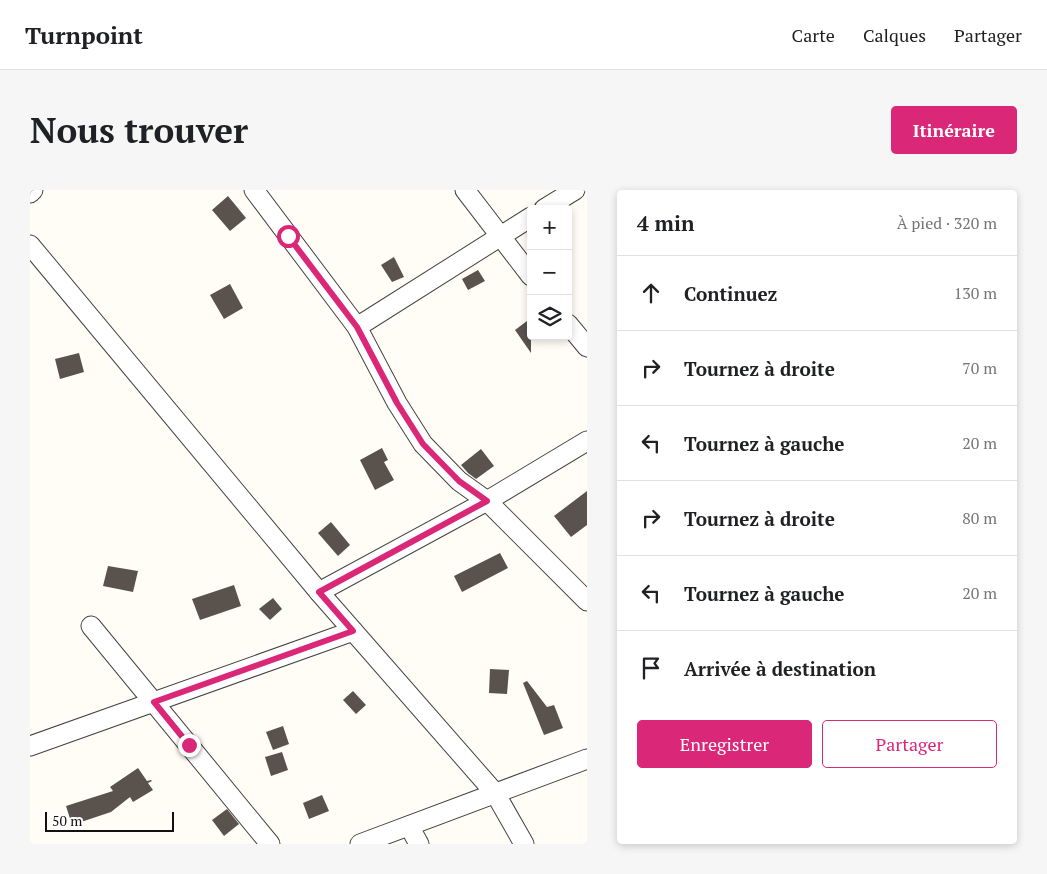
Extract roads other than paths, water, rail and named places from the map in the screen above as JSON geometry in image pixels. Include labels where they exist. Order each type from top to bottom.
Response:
[{"type":"street","points":[[30,193],[33,190]]},
{"type":"street","points":[[254,190],[357,327],[397,403],[423,444],[459,481],[487,501],[587,601]]},
{"type":"street","points":[[465,190],[527,271]]},
{"type":"street","points":[[551,205],[575,190]]},
{"type":"street","points":[[357,327],[527,219]]},
{"type":"street","points":[[30,245],[319,592],[495,793],[524,844]]},
{"type":"street","points":[[572,329],[587,346]]},
{"type":"street","points":[[319,592],[487,501],[587,442]]},
{"type":"street","points":[[91,626],[270,844]]},
{"type":"street","points":[[30,746],[353,631]]},
{"type":"street","points":[[360,844],[587,759]]},
{"type":"street","points":[[409,826],[420,844]]}]
